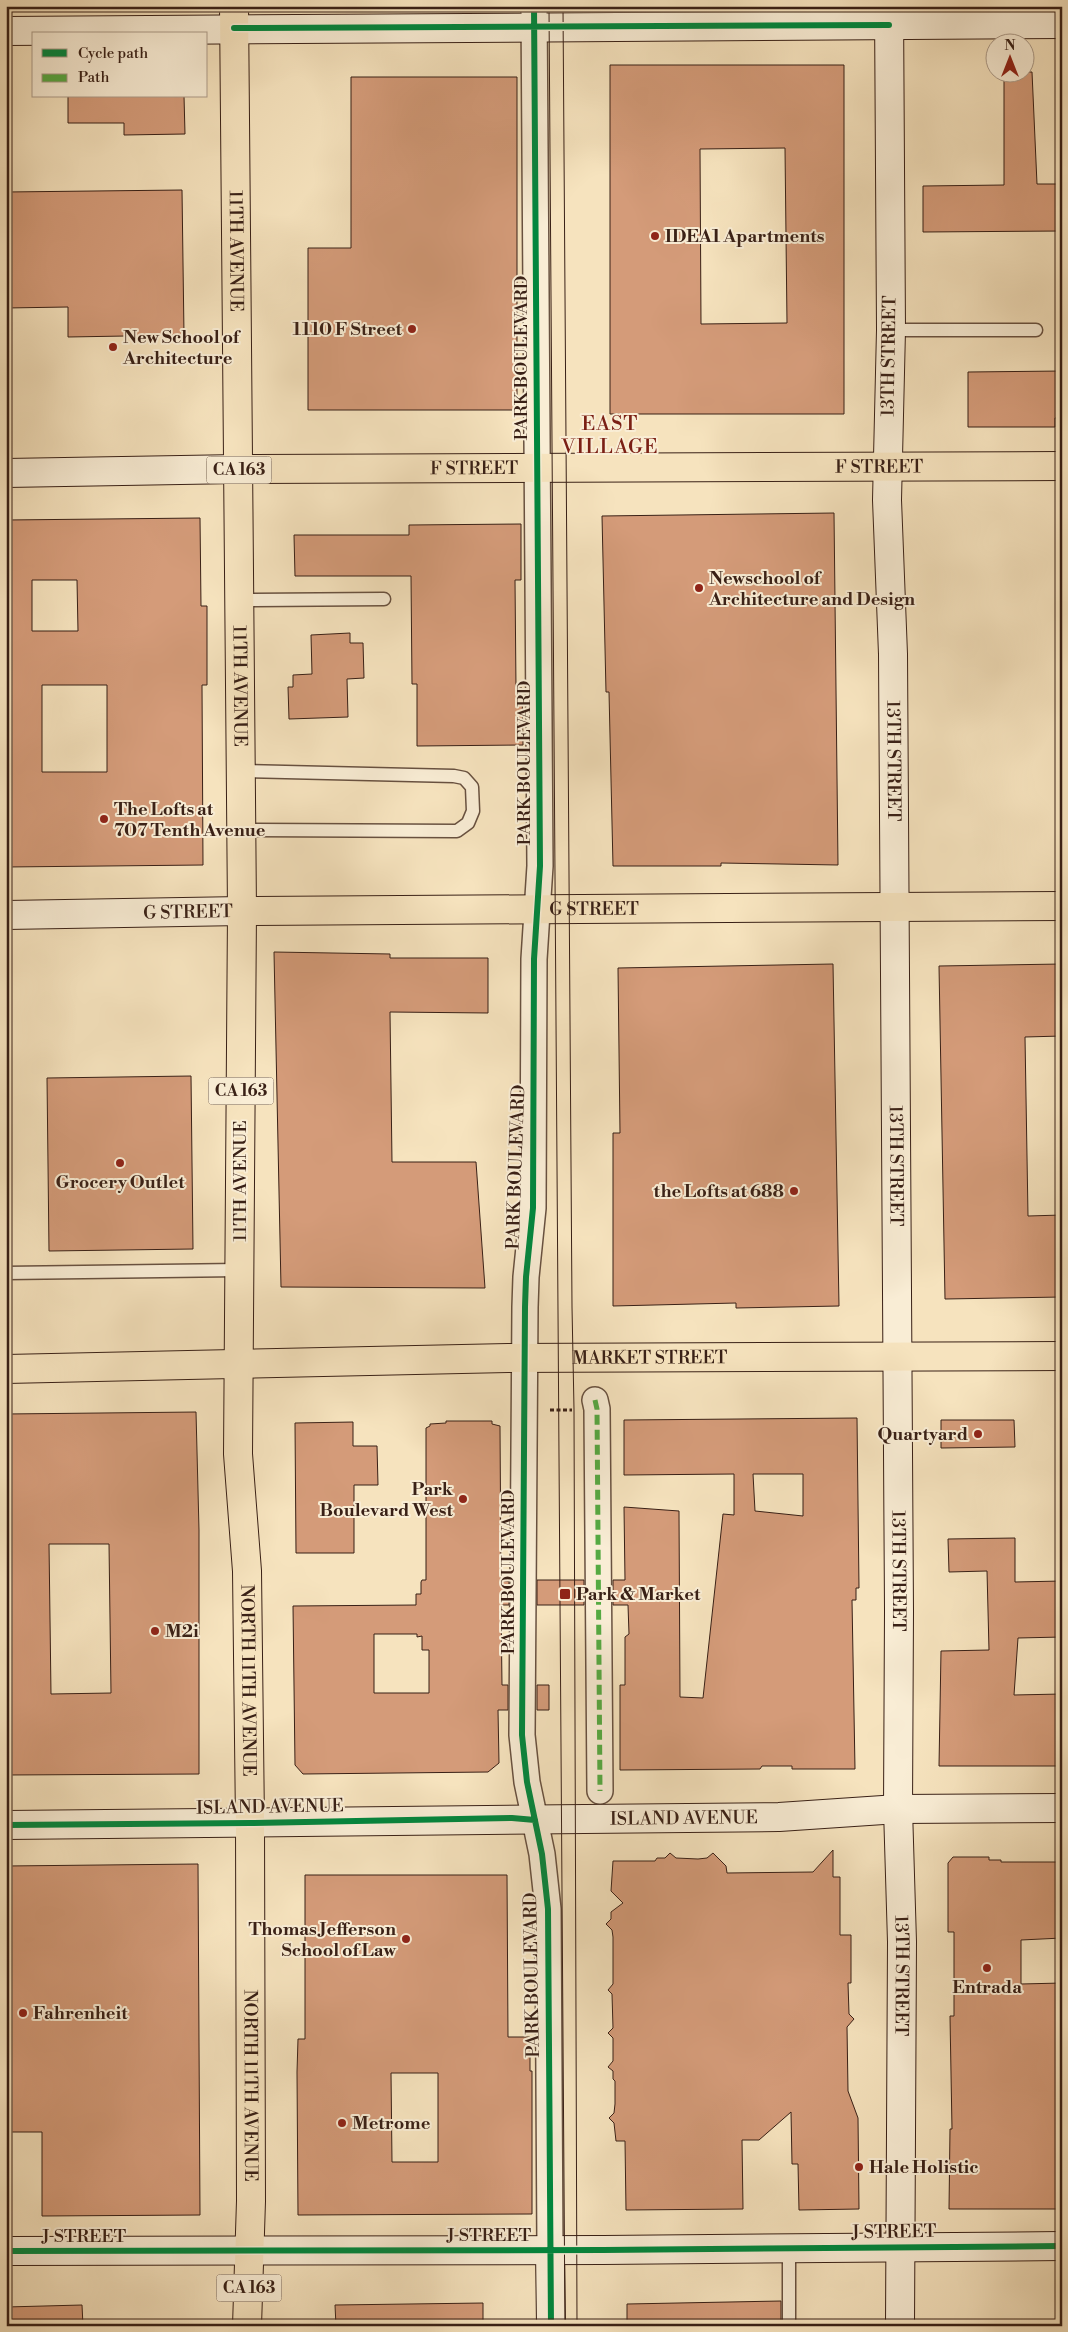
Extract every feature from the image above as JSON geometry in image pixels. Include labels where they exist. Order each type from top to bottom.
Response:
[{"type":"main road","name":"11TH AVENUE","points":[[234,17],[240,469],[242,830],[238,1365]]},
{"type":"main road","name":"F STREET","points":[[240,469],[1062,466]]},
{"type":"main road","name":"G STREET","points":[[242,912],[1062,906]]},
{"type":"main road","name":"MARKET STREET","points":[[6,1369],[524,1358],[898,1355],[1062,1356]]},
{"type":"main road","name":"NORTH 11TH AVENUE","points":[[238,1365],[238,1454],[247,1571],[250,1824],[250,2250],[247,2326]]},
{"type":"street","points":[[6,30],[234,17],[889,16],[1062,24]]},
{"type":"street","name":"13TH STREET","points":[[889,16],[890,466],[887,500],[893,654],[898,1355],[898,1809],[902,1942],[900,2326]]},
{"type":"street","name":"PARK BOULEVARD","points":[[534,17],[540,866],[534,959],[533,1208],[526,1277],[524,1358],[522,1735],[527,1782],[542,1854],[548,1909],[551,2326]]},
{"type":"street","name":"F STREET","points":[[6,473],[240,469]]},
{"type":"street","name":"G STREET","points":[[6,915],[242,912]]},
{"type":"street","points":[[595,1400],[597,1409],[600,1790]]},
{"type":"street","name":"ISLAND AVENUE","points":[[6,1824],[250,1824],[503,1818],[535,1820],[600,1817],[779,1817],[898,1809],[1062,1808]]},
{"type":"street","name":"J STREET","points":[[6,2251],[550,2250],[1062,2246]]},
{"type":"lane","points":[[890,330],[1036,330]]},
{"type":"lane","points":[[240,600],[384,599]]},
{"type":"lane","points":[[241,771],[454,776],[464,778],[472,787],[473,811],[468,823],[457,831],[242,830]]},
{"type":"lane","points":[[6,1274],[239,1270]]},
{"type":"lane","points":[[789,2248],[789,2326]]},
{"type":"building","name":"IDEA1 Apartments","points":[[610,65],[844,65],[844,414],[610,414]],"holes":[[[785,148],[787,323],[701,324],[700,149]]]},
{"type":"building","points":[[351,77],[517,77],[517,410],[308,410],[308,248],[351,248]]},
{"type":"building","points":[[1004,82],[1032,82],[1037,184],[1062,184],[1062,231],[923,232],[923,186],[1004,185]]},
{"type":"building","points":[[68,98],[184,98],[185,134],[124,135],[124,123],[68,123]]},
{"type":"building","points":[[182,190],[184,335],[68,337],[68,307],[6,308],[6,192]]},
{"type":"building","points":[[1062,371],[1062,418],[1055,418],[1055,427],[968,427],[968,372]]},
{"type":"building","points":[[834,513],[838,865],[721,863],[721,866],[613,866],[609,692],[606,692],[602,516]]},
{"type":"building","points":[[200,518],[201,606],[207,606],[207,685],[202,685],[203,865],[6,867],[6,520]],"holes":[[[32,580],[77,580],[78,631],[32,631]],[[42,685],[107,685],[107,772],[42,772]]]},
{"type":"building","points":[[521,524],[521,580],[515,580],[516,688],[522,688],[523,745],[417,746],[417,684],[412,684],[411,576],[295,576],[294,535],[409,535],[409,525]]},
{"type":"building","points":[[350,633],[350,643],[363,643],[364,678],[347,679],[348,717],[289,719],[288,687],[293,687],[293,675],[312,674],[311,635]]},
{"type":"building","points":[[274,952],[390,954],[390,958],[488,958],[488,1013],[390,1012],[392,1162],[476,1162],[485,1288],[281,1287]]},
{"type":"building","name":"the Lofts at 688","points":[[833,964],[839,1306],[736,1308],[736,1303],[613,1306],[613,1133],[620,1133],[618,968]]},
{"type":"building","points":[[1062,964],[1062,1036],[1025,1037],[1028,1216],[1062,1215],[1062,1297],[945,1299],[939,966]]},
{"type":"building","name":"Grocery Outlet","points":[[191,1076],[193,1249],[49,1251],[47,1078]]},
{"type":"building","name":"M2i","points":[[196,1412],[199,1530],[199,1774],[6,1775],[6,1414]],"holes":[[[49,1544],[109,1544],[111,1693],[51,1694]]]},
{"type":"building","points":[[857,1418],[859,1588],[856,1588],[856,1600],[852,1600],[855,1769],[792,1769],[792,1766],[762,1766],[760,1769],[620,1770],[620,1685],[625,1685],[625,1637],[629,1634],[628,1605],[613,1605],[613,1580],[625,1580],[624,1507],[679,1511],[680,1697],[703,1698],[723,1514],[734,1515],[734,1474],[624,1475],[624,1420]],"holes":[[[753,1474],[803,1474],[803,1516],[755,1511]]]},
{"type":"building","name":"Quartyard","points":[[941,1420],[1014,1420],[1015,1447],[941,1448]]},
{"type":"building","points":[[446,1421],[492,1421],[492,1424],[500,1426],[501,1581],[509,1581],[509,1605],[501,1605],[502,1685],[508,1685],[508,1710],[498,1710],[499,1763],[488,1772],[303,1774],[295,1765],[293,1606],[416,1605],[416,1594],[421,1594],[421,1582],[426,1580],[426,1428],[430,1424],[446,1423]],"holes":[[[374,1634],[417,1634],[417,1637],[422,1636],[422,1650],[429,1650],[429,1693],[374,1693]]]},
{"type":"building","points":[[353,1422],[353,1446],[377,1446],[378,1485],[354,1485],[354,1553],[296,1553],[295,1423]]},
{"type":"building","points":[[1015,1538],[1015,1582],[1062,1581],[1062,1637],[1018,1638],[1014,1695],[1062,1694],[1062,1766],[939,1766],[941,1651],[989,1650],[987,1571],[949,1572],[948,1539]]},
{"type":"building","points":[[537,1580],[584,1580],[584,1605],[537,1605]]},
{"type":"building","points":[[537,1685],[549,1685],[549,1710],[537,1710]]},
{"type":"building","points":[[833,1850],[833,1877],[840,1877],[840,1935],[851,1935],[851,1983],[848,1983],[849,2014],[854,2019],[847,2027],[848,2091],[858,2118],[859,2209],[799,2210],[798,2164],[792,2164],[791,2112],[759,2140],[742,2140],[743,2209],[626,2210],[625,2141],[616,2141],[614,2123],[609,2118],[614,2113],[615,2104],[615,2081],[613,2079],[613,2071],[608,2067],[613,2061],[613,2038],[608,2033],[613,2028],[612,1994],[608,1990],[613,1984],[613,1937],[612,1930],[606,1924],[611,1919],[611,1912],[623,1903],[611,1891],[613,1861],[655,1861],[657,1858],[665,1858],[670,1853],[676,1858],[698,1859],[707,1858],[713,1853],[726,1866],[727,1873],[813,1872]]},
{"type":"building","points":[[953,1857],[989,1857],[989,1860],[1001,1860],[1001,1862],[1062,1862],[1062,1938],[1021,1940],[1021,1984],[1062,1983],[1062,2209],[949,2209],[950,2129],[952,2129],[950,2016],[954,2016],[954,1932],[948,1932],[948,1863]]},
{"type":"building","points":[[198,1864],[200,2215],[42,2216],[42,2132],[6,2132],[6,1866]]},
{"type":"building","points":[[305,1875],[507,1875],[508,2037],[530,2037],[530,2071],[532,2071],[532,2214],[298,2215],[298,2039],[305,2039]],"holes":[[[391,2073],[438,2073],[438,2162],[392,2162]]]},
{"type":"building","points":[[781,2301],[781,2326],[627,2326],[627,2304]]},
{"type":"building","points":[[483,2303],[483,2326],[336,2326],[335,2305]]},
{"type":"building","points":[[82,2305],[83,2326],[6,2326],[6,2307]]},
{"type":"tram line","points":[[549,6],[565,2326]]},
{"type":"tram line","points":[[563,6],[574,1409],[577,2326]]},
{"type":"marked path","points":[[595,1400],[597,1409],[600,1791]]},
{"type":"cycle path","points":[[534,6],[540,866],[534,959],[533,1208],[525,1307],[522,1735],[527,1782],[542,1854],[548,1909],[551,2326]]},
{"type":"cycle path","points":[[234,28],[889,25]]},
{"type":"cycle path","points":[[6,1825],[512,1818],[535,1820]]},
{"type":"cycle path","points":[[6,2251],[603,2250],[1062,2246]]},
{"type":"place","name":"IDEA1 Apartments","points":[[655,236]]},
{"type":"place","name":"1110 F Street","points":[[412,329]]},
{"type":"place","name":"New School of Architecture","points":[[113,347]]},
{"type":"place","name":"Newschool of Architecture and Design","points":[[699,588]]},
{"type":"place","name":"The Lofts at 707 Tenth Avenue","points":[[104,819]]},
{"type":"place","name":"Grocery Outlet","points":[[120,1163]]},
{"type":"place","name":"the Lofts at 688","points":[[794,1191]]},
{"type":"place","name":"Quartyard","points":[[978,1434]]},
{"type":"place","name":"Park Boulevard West","points":[[463,1499]]},
{"type":"place","name":"Park & Market","points":[[565,1594]]},
{"type":"place","name":"M2i","points":[[155,1631]]},
{"type":"place","name":"Thomas Jefferson School of Law","points":[[406,1939]]},
{"type":"place","name":"Entrada","points":[[987,1968]]},
{"type":"place","name":"Fahrenheit","points":[[23,2013]]},
{"type":"place","name":"Metrome","points":[[342,2123]]},
{"type":"place","name":"Hale Holistic","points":[[859,2167]]},
{"type":"district","name":"EAST VILLAGE","points":[[610,436]]}]
